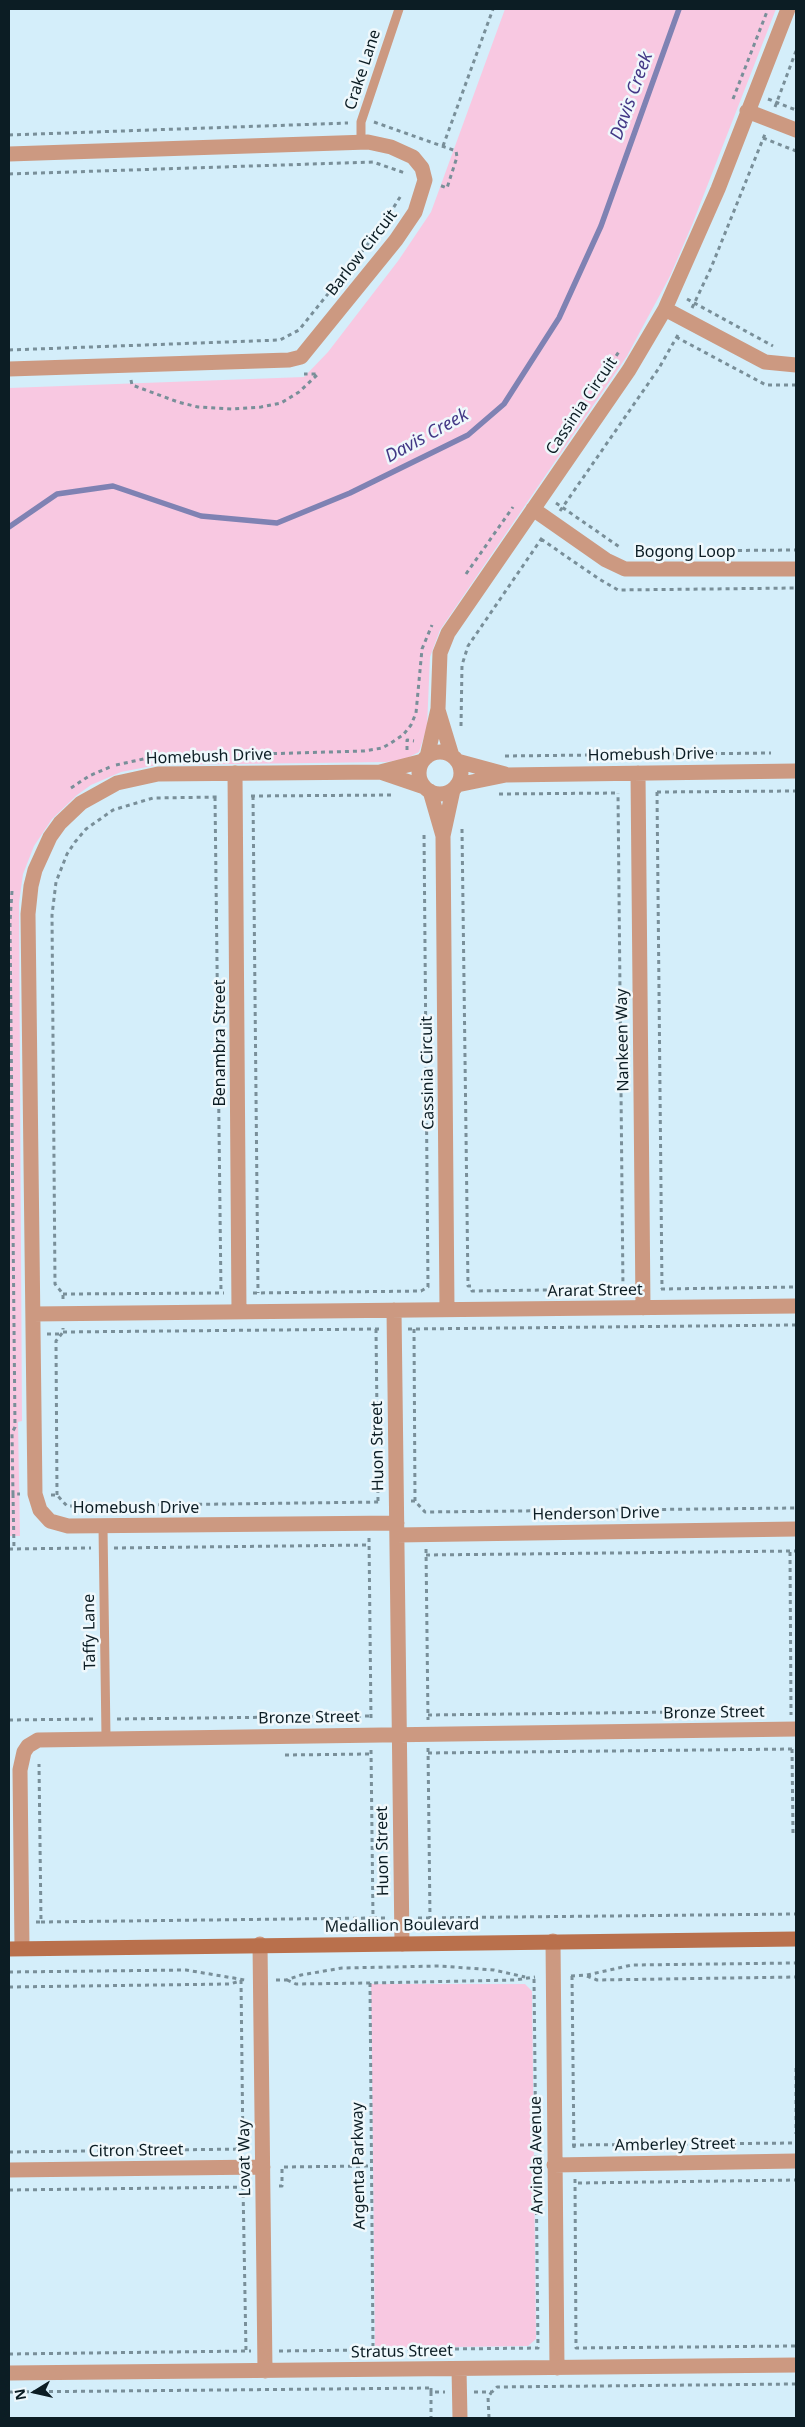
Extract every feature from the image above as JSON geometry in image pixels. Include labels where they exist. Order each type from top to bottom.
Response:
[{"type":"street","name":"Cassinia Circuit","points":[[425,759],[438,709],[439,664],[448,634],[629,370],[665,309],[700,234],[788,9]]},
{"type":"street","points":[[748,111],[796,130]]},
{"type":"street","points":[[9,154],[361,142],[391,147],[414,157],[422,168],[425,180]]},
{"type":"street","name":"Barlow Circuit","points":[[9,369],[289,360],[301,357],[409,221],[425,180]]},
{"type":"street","points":[[665,309],[759,360],[771,364],[796,365]]},
{"type":"street","name":"Bogong Loop","points":[[533,509],[606,560],[625,569],[796,569]]},
{"type":"street","name":"Cassinia Circuit","points":[[438,709],[455,759]]},
{"type":"street","points":[[439,752],[455,759],[461,775],[455,787],[442,794],[427,789],[419,774],[425,759],[439,752]]},
{"type":"street","name":"Homebush Drive","points":[[397,1529],[368,1523],[103,1527],[58,1524],[50,1521],[40,1510],[35,1494],[28,914],[30,886],[42,852],[60,823],[81,803],[103,789],[144,776],[380,772],[425,759]]},
{"type":"street","name":"Homebush Drive","points":[[455,759],[506,775]]},
{"type":"street","name":"Homebush Drive","points":[[455,787],[506,775],[796,771]]},
{"type":"street","name":"Homebush Drive","points":[[380,772],[427,789]]},
{"type":"street","name":"Benambra Street","points":[[235,773],[239,1312]]},
{"type":"street","name":"Nankeen Way","points":[[638,773],[643,1308]]},
{"type":"street","name":"Cassinia Circuit","points":[[447,1309],[443,836],[455,787]]},
{"type":"street","name":"Cassinia Circuit","points":[[427,789],[443,836]]},
{"type":"street","name":"Ararat Street","points":[[394,1310],[796,1306]]},
{"type":"street","points":[[32,1314],[394,1310]]},
{"type":"street","name":"Huon Street","points":[[394,1310],[402,1944]]},
{"type":"street","name":"Henderson Drive","points":[[397,1529],[426,1534],[796,1529]]},
{"type":"street","name":"Bronze Street","points":[[15,1948],[22,1922],[20,1770],[24,1752],[33,1742],[45,1739],[106,1737],[794,1729]]},
{"type":"street","name":"Medallion Boulevard","points":[[15,1948],[796,1939]]},
{"type":"street","name":"Arvinda Avenue","points":[[553,1941],[557,2368]]},
{"type":"street","name":"Lovat Way","points":[[260,1944],[265,2371]]},
{"type":"street","name":"Amberley Street","points":[[554,2165],[796,2161]]},
{"type":"street","name":"Citron Street","points":[[9,2170],[263,2167]]},
{"type":"street","name":"Stratus Street","points":[[9,2373],[796,2365]]},
{"type":"street","points":[[459,2369],[460,2418]]},
{"type":"lane","name":"Crake Lane","points":[[361,142],[361,122],[399,9]]},
{"type":"lane","name":"Taffy Lane","points":[[103,1527],[106,1737]]},
{"type":"path","points":[[444,146],[493,9]]},
{"type":"path","points":[[732,105],[768,9]]},
{"type":"path","points":[[763,138],[796,150]]},
{"type":"path","points":[[9,174],[373,162],[408,174],[406,182]]},
{"type":"path","points":[[425,180],[447,188]]},
{"type":"path","points":[[9,350],[280,340],[299,330],[380,229],[403,190]]},
{"type":"path","points":[[673,292],[776,347]]},
{"type":"path","points":[[598,384],[621,348]]},
{"type":"path","points":[[141,380],[131,380],[132,385],[178,402],[217,409],[240,409],[281,402],[299,392],[318,374],[298,374]]},
{"type":"path","points":[[551,451],[578,413]]},
{"type":"path","points":[[543,494],[626,551]]},
{"type":"path","points":[[463,580],[518,500]]},
{"type":"path","points":[[656,551],[796,550]]},
{"type":"path","points":[[215,756],[364,751],[382,748],[403,735],[411,725],[416,714],[422,649],[426,637],[436,620]]},
{"type":"path","points":[[403,735],[407,740],[408,764]]},
{"type":"path","points":[[407,740],[430,741]]},
{"type":"path","points":[[502,756],[775,753]]},
{"type":"path","points":[[70,789],[89,776],[106,768],[151,758]]},
{"type":"path","points":[[408,781],[408,795],[153,798],[114,810],[86,829],[66,854],[56,882],[52,915],[55,1284],[63,1294],[63,1332],[56,1341],[57,1495],[67,1506],[415,1501]]},
{"type":"path","points":[[657,792],[662,1289]]},
{"type":"path","points":[[618,793],[623,1289]]},
{"type":"path","points":[[254,796],[258,1293]]},
{"type":"path","points":[[215,797],[221,1293]]},
{"type":"path","points":[[63,1294],[421,1290],[428,1287],[424,822]]},
{"type":"path","points":[[462,826],[468,1286],[471,1286],[472,1290],[796,1287]]},
{"type":"path","points":[[14,883],[10,922],[15,1427],[12,1433],[14,1549]]},
{"type":"path","points":[[63,1332],[796,1325]]},
{"type":"path","points":[[376,1329],[378,1502]]},
{"type":"path","points":[[414,1329],[415,1501],[425,1512],[426,1534],[430,1918]]},
{"type":"path","points":[[9,1428],[15,1427]]},
{"type":"path","points":[[13,1494],[57,1495]]},
{"type":"path","points":[[368,1502],[373,1918]]},
{"type":"path","points":[[425,1512],[796,1508]]},
{"type":"path","points":[[9,1549],[369,1545]]},
{"type":"path","points":[[426,1555],[796,1551]]},
{"type":"path","points":[[790,1552],[792,1711],[794,1729],[792,1749],[793,1834],[796,1834]]},
{"type":"path","points":[[782,1711],[792,1711]]},
{"type":"path","points":[[428,1715],[683,1712]]},
{"type":"path","points":[[9,1720],[370,1716]]},
{"type":"path","points":[[428,1753],[792,1749]]},
{"type":"path","points":[[284,1755],[371,1754]]},
{"type":"path","points":[[39,1758],[41,1922]]},
{"type":"path","points":[[22,1922],[796,1914]]},
{"type":"path","points":[[796,1963],[632,1965],[587,1975],[597,1980],[796,1977]]},
{"type":"path","points":[[440,1966],[494,1970],[525,1977],[515,1980],[370,1983],[296,1984],[286,1980],[301,1975],[342,1968],[440,1966]]},
{"type":"path","points":[[9,1972],[186,1970],[241,1980],[230,1984],[9,1987]]},
{"type":"path","points":[[572,1976],[576,2348],[796,2346]]},
{"type":"path","points":[[9,2354],[538,2348],[534,1977]]},
{"type":"path","name":"Argenta Parkway","points":[[370,1983],[373,2350]]},
{"type":"path","points":[[796,2068],[796,2134]]},
{"type":"path","points":[[574,2145],[796,2142]]},
{"type":"path","points":[[9,2152],[243,2149]]},
{"type":"path","points":[[9,2190],[282,2186],[282,2167],[372,2166]]},
{"type":"path","points":[[575,2183],[796,2180]]},
{"type":"path","points":[[9,2392],[431,2390],[431,2418]]},
{"type":"path","points":[[489,2418],[488,2397],[492,2392]]},
{"type":"shaded area","points":[[505,9],[776,9],[692,225],[670,276],[627,356],[440,630],[430,657],[427,727],[419,752],[405,759],[386,762],[157,765],[121,772],[91,785],[77,795],[52,819],[34,846],[23,874],[19,903],[22,1421],[18,1422],[20,1536],[9,1536],[9,388],[304,377],[328,352],[398,261],[431,212]]},
{"type":"shaded area","points":[[371,1984],[525,1984],[532,1991],[536,2339],[528,2346],[375,2348]]},
{"type":"waterway","name":"Davis Creek","points":[[9,527],[57,494],[113,486],[201,516],[277,523],[350,493],[468,435],[504,404],[559,318],[601,226],[679,9]]}]
